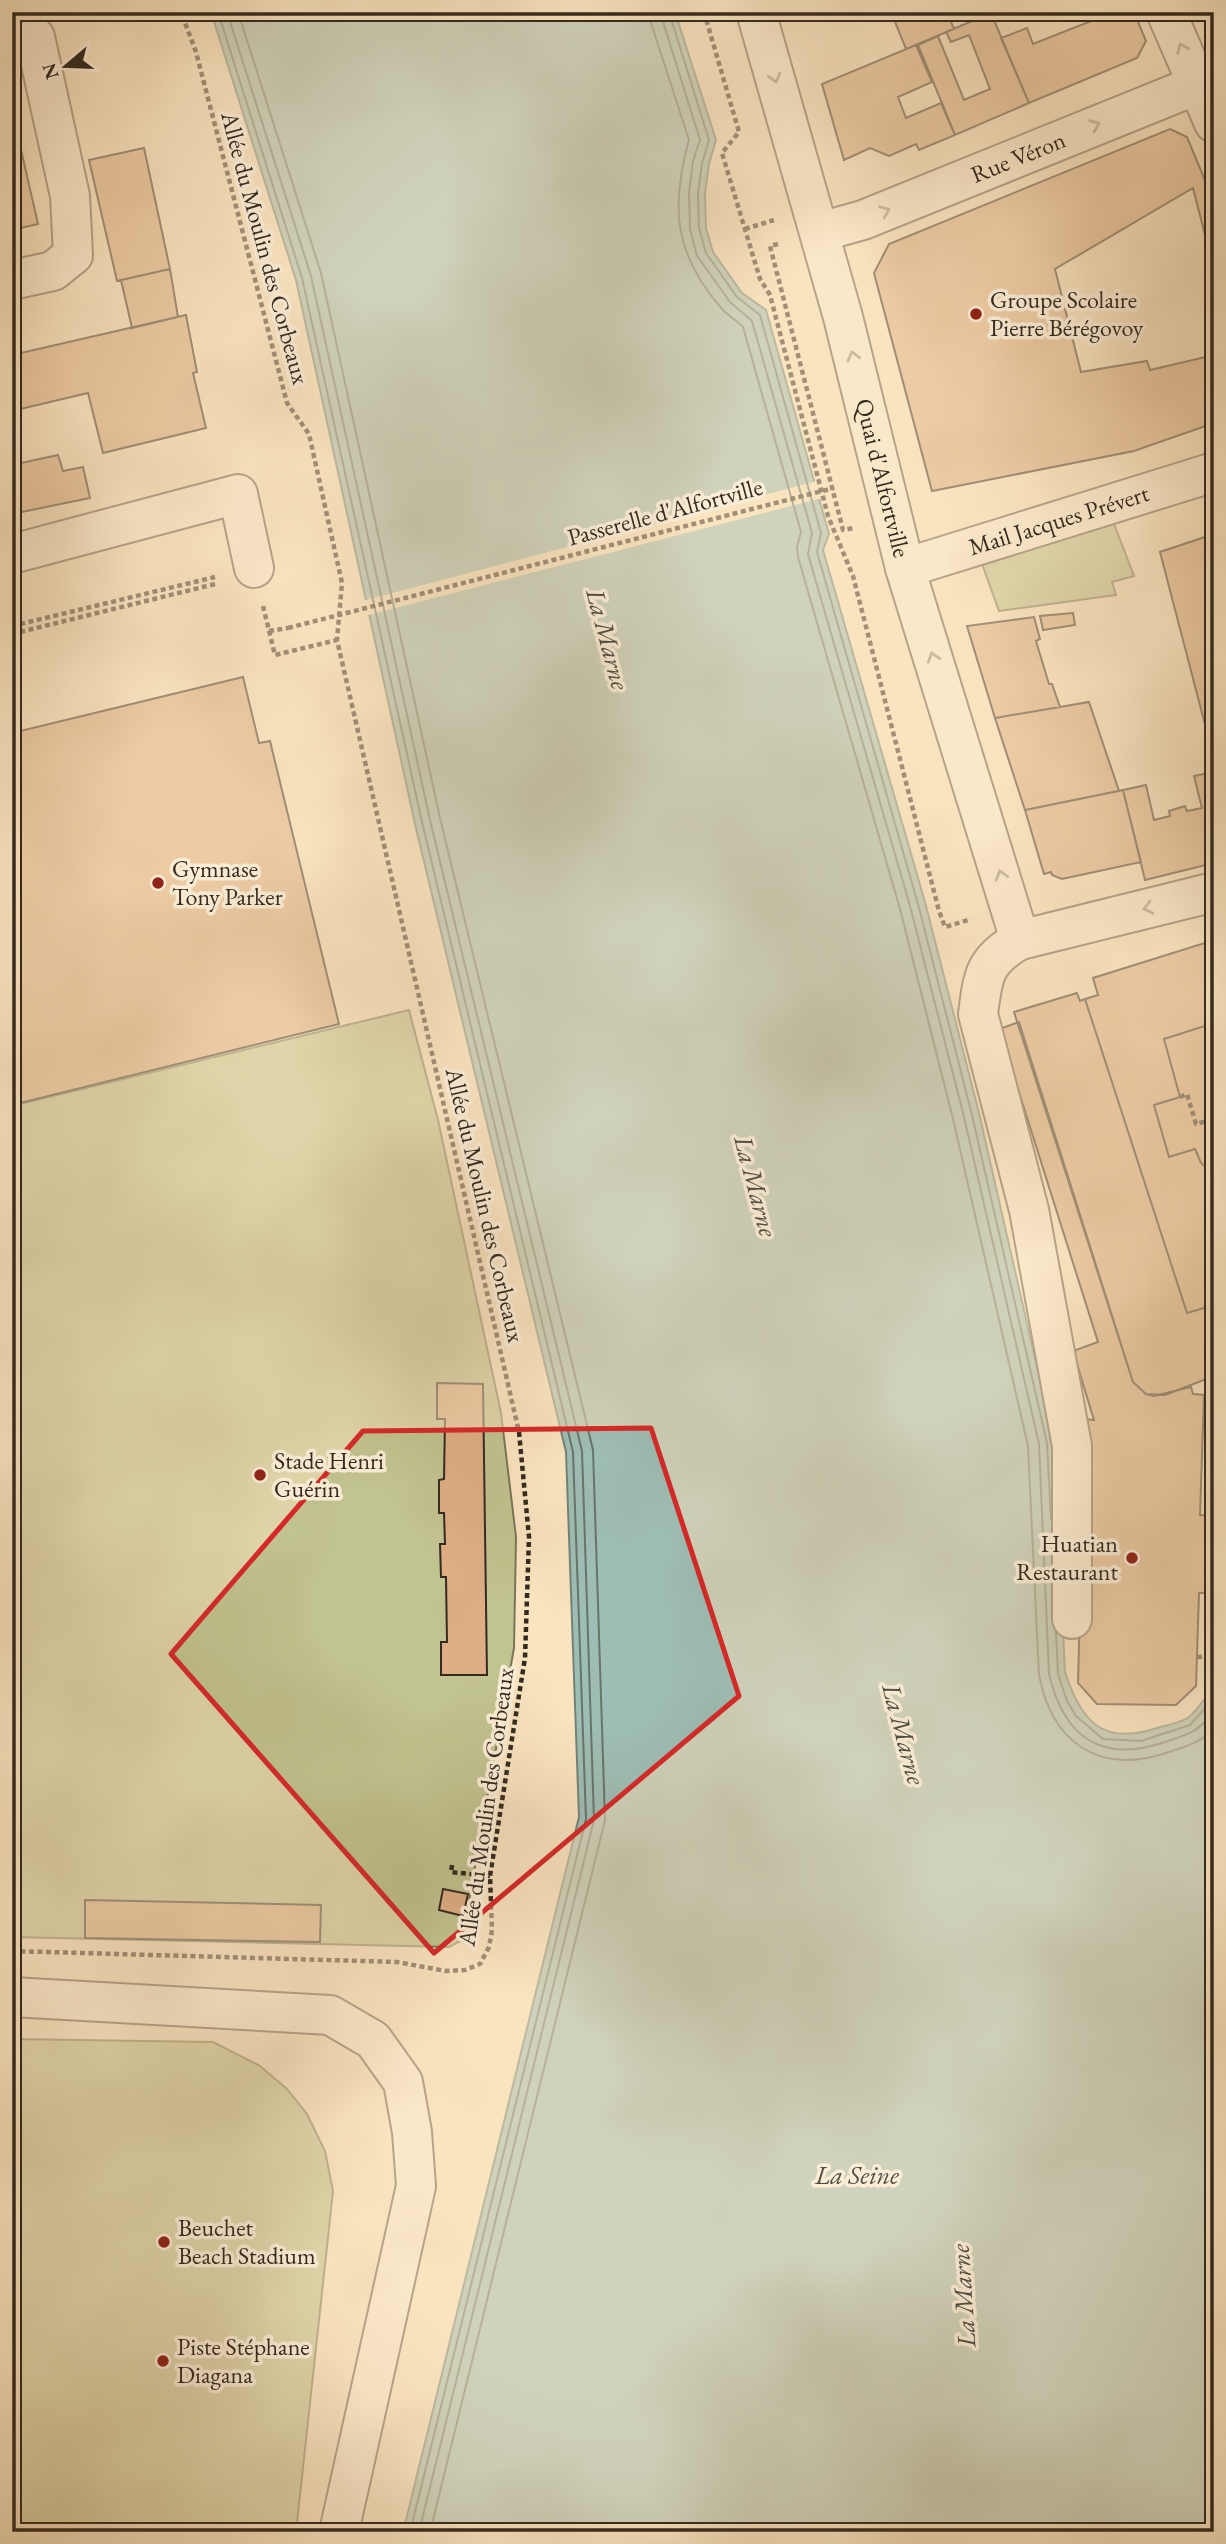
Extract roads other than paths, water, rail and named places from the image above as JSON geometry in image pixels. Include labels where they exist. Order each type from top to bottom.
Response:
[{"type":"street","name":"Quai d'Alfortville","points":[[756,12],[820,232],[905,568],[1020,940]]},
{"type":"street","points":[[1166,12],[1205,81],[1214,123]]},
{"type":"street","points":[[12,280],[53,271],[73,255],[70,196],[35,37]]},
{"type":"street","name":"Rue Véron","points":[[820,232],[863,220],[1205,81]]},
{"type":"street","name":"Mail Jacques Prévert","points":[[905,568],[1214,472]]},
{"type":"street","points":[[12,554],[235,481],[241,575]]},
{"type":"street","points":[[1072,1619],[1072,1446],[1030,1210],[978,1014],[986,969],[1003,950],[1020,940],[1214,892]]},
{"type":"street","points":[[12,1997],[330,2015],[373,2040],[403,2082],[412,2132],[416,2186],[339,2532]]},
{"type":"water","name":"La Seine","points":[[211,12],[675,12],[716,140],[705,193],[706,228],[713,252],[742,293],[766,310],[829,534],[823,550],[925,902],[979,1113],[1054,1442],[1065,1672],[1071,1690],[1087,1716],[1097,1726],[1122,1734],[1138,1733],[1186,1719],[1214,1688],[1214,2532],[403,2532],[579,1817],[566,1452],[415,824],[296,280]]},
{"type":"place","name":"Groupe Scolaire Pierre Bérégovoy","points":[[976,314]]},
{"type":"place","name":"Gymnase Tony Parker","points":[[158,883]]},
{"type":"place","name":"Stade Henri Guérin","points":[[260,1475]]},
{"type":"place","name":"Huatian Restaurant","points":[[1132,1558]]},
{"type":"place","name":"Beuchet Beach Stadium","points":[[164,2242]]},
{"type":"place","name":"Piste Stéphane Diagana","points":[[163,2361]]},
{"type":"water label","name":"La Marne","points":[[608,639]]},
{"type":"water label","name":"La Marne","points":[[756,1186]]},
{"type":"water label","name":"La Marne","points":[[904,1734]]},
{"type":"water label","name":"La Marne","points":[[963,2296]]}]
